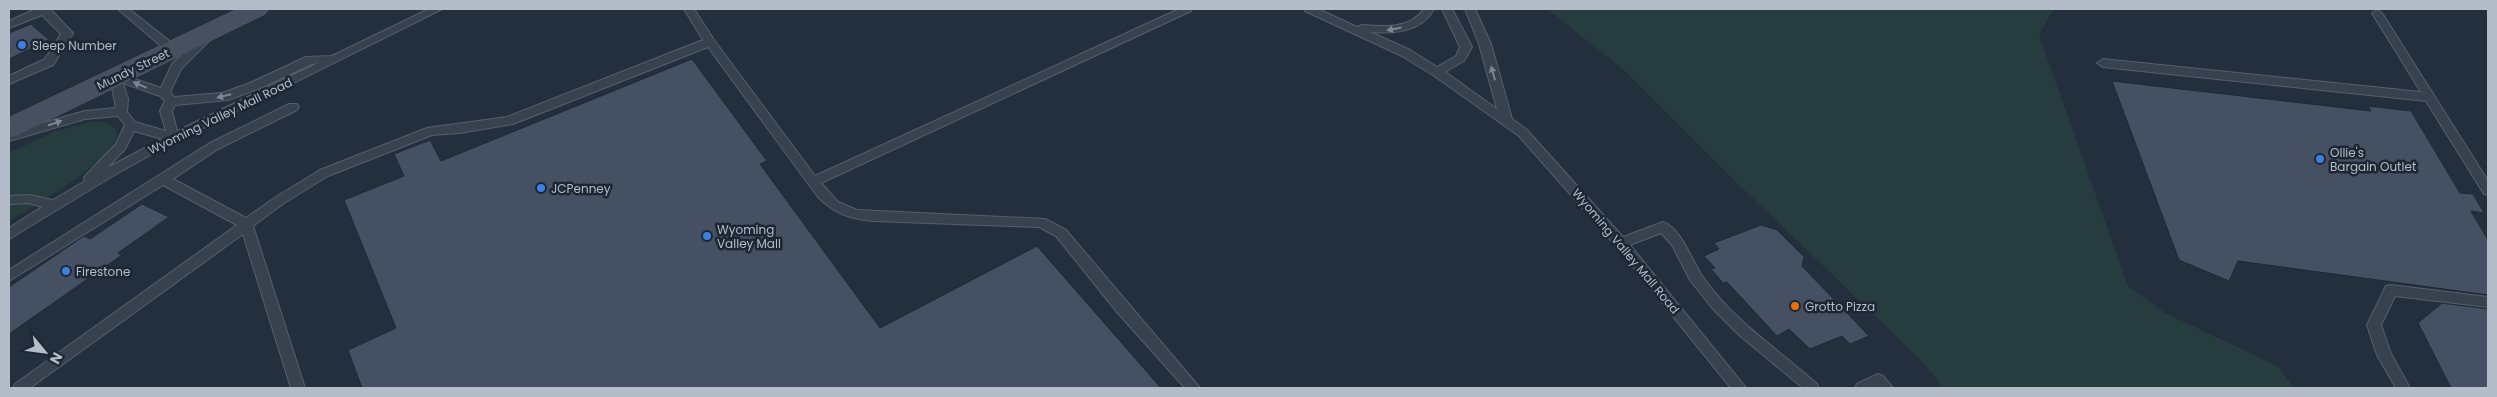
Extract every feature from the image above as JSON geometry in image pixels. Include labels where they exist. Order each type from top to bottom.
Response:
[{"type":"main road","name":"Mundy Street","points":[[9,130],[173,50],[218,27],[244,11]]},
{"type":"lane","points":[[9,25],[44,9],[68,33],[49,62],[9,80]]},
{"type":"lane","points":[[123,9],[173,50]]},
{"type":"lane","name":"Wyoming Valley Mall Road","points":[[9,234],[81,188],[173,137],[208,122],[437,9]]},
{"type":"lane","points":[[689,9],[710,42],[813,182],[834,206],[847,214],[1040,222],[1061,233],[1128,315],[1193,388]]},
{"type":"lane","points":[[813,182],[1187,9]]},
{"type":"lane","name":"Wyoming Valley Mall Road","points":[[1309,9],[1406,53],[1437,72],[1522,133],[1621,243],[1739,388]]},
{"type":"lane","points":[[1351,27],[1387,30],[1403,27],[1424,17],[1429,9]]},
{"type":"lane","points":[[1437,72],[1460,58],[1466,47],[1447,9]]},
{"type":"lane","points":[[1470,9],[1485,44],[1506,120]]},
{"type":"lane","points":[[2377,13],[2488,191]]},
{"type":"lane","points":[[121,112],[132,124],[150,132],[173,137],[166,111],[176,67],[218,27]]},
{"type":"lane","points":[[20,388],[307,182],[345,164],[431,131],[460,129],[509,121],[710,42]]},
{"type":"lane","points":[[116,77],[168,97],[200,100],[224,97],[254,86],[310,60],[335,58]]},
{"type":"lane","points":[[2103,63],[2429,97]]},
{"type":"lane","points":[[116,77],[119,93],[123,101],[121,112]]},
{"type":"lane","points":[[9,123],[73,98]]},
{"type":"lane","points":[[9,276],[214,146],[293,107]]},
{"type":"lane","points":[[9,137],[85,114],[121,112]]},
{"type":"lane","points":[[81,188],[121,146],[132,124]]},
{"type":"lane","points":[[162,179],[246,224],[298,388]]},
{"type":"lane","points":[[9,200],[29,199],[54,205]]},
{"type":"lane","points":[[1621,243],[1663,226],[1675,237],[1692,271],[1721,310],[1758,346],[1787,365],[1812,388]]},
{"type":"lane","points":[[2403,388],[2384,355],[2374,325],[2391,290],[2488,302]]},
{"type":"lane","points":[[1862,388],[1878,380],[1886,388]]},
{"type":"green space","points":[[1547,9],[2054,9],[2039,35],[2128,286],[2165,313],[2278,366],[2294,388],[1943,388],[1925,364],[1732,178],[1625,71]]},
{"type":"green space","points":[[95,121],[114,128],[116,139],[105,154],[86,171],[62,188],[9,221],[9,153],[56,131]]},
{"type":"building","points":[[31,24],[49,40],[9,59],[9,33]]},
{"type":"building","points":[[692,59],[767,161],[760,164],[880,328],[1037,246],[1161,388],[362,388],[348,350],[396,328],[344,200],[404,176],[394,154],[430,140],[441,161]]},
{"type":"building","name":"Ollie's Bargain Outlet","points":[[2112,81],[2371,111],[2368,106],[2411,111],[2460,193],[2473,194],[2484,213],[2471,211],[2488,240],[2488,295],[2238,261],[2229,281],[2179,260]]},
{"type":"building","name":"Firestone","points":[[142,204],[169,217],[118,253],[122,255],[9,334],[9,287],[84,236],[90,239]]},
{"type":"building","name":"Grotto Pizza","points":[[1761,225],[1777,230],[1804,257],[1802,266],[1869,336],[1850,344],[1842,336],[1810,349],[1789,329],[1777,336],[1727,282],[1723,283],[1711,269],[1715,268],[1704,256],[1719,249],[1714,243]]},
{"type":"building","points":[[2442,303],[2488,309],[2488,388],[2451,388],[2418,323]]},
{"type":"place","name":"Sleep Number","points":[[22,45]]},
{"type":"place","name":"Ollie's Bargain Outlet","points":[[2320,159]]},
{"type":"place","name":"JCPenney","points":[[541,188]]},
{"type":"place","name":"Wyoming Valley Mall","points":[[707,236]]},
{"type":"place","name":"Firestone","points":[[66,271]]},
{"type":"place","name":"Grotto Pizza","points":[[1795,306]]}]
